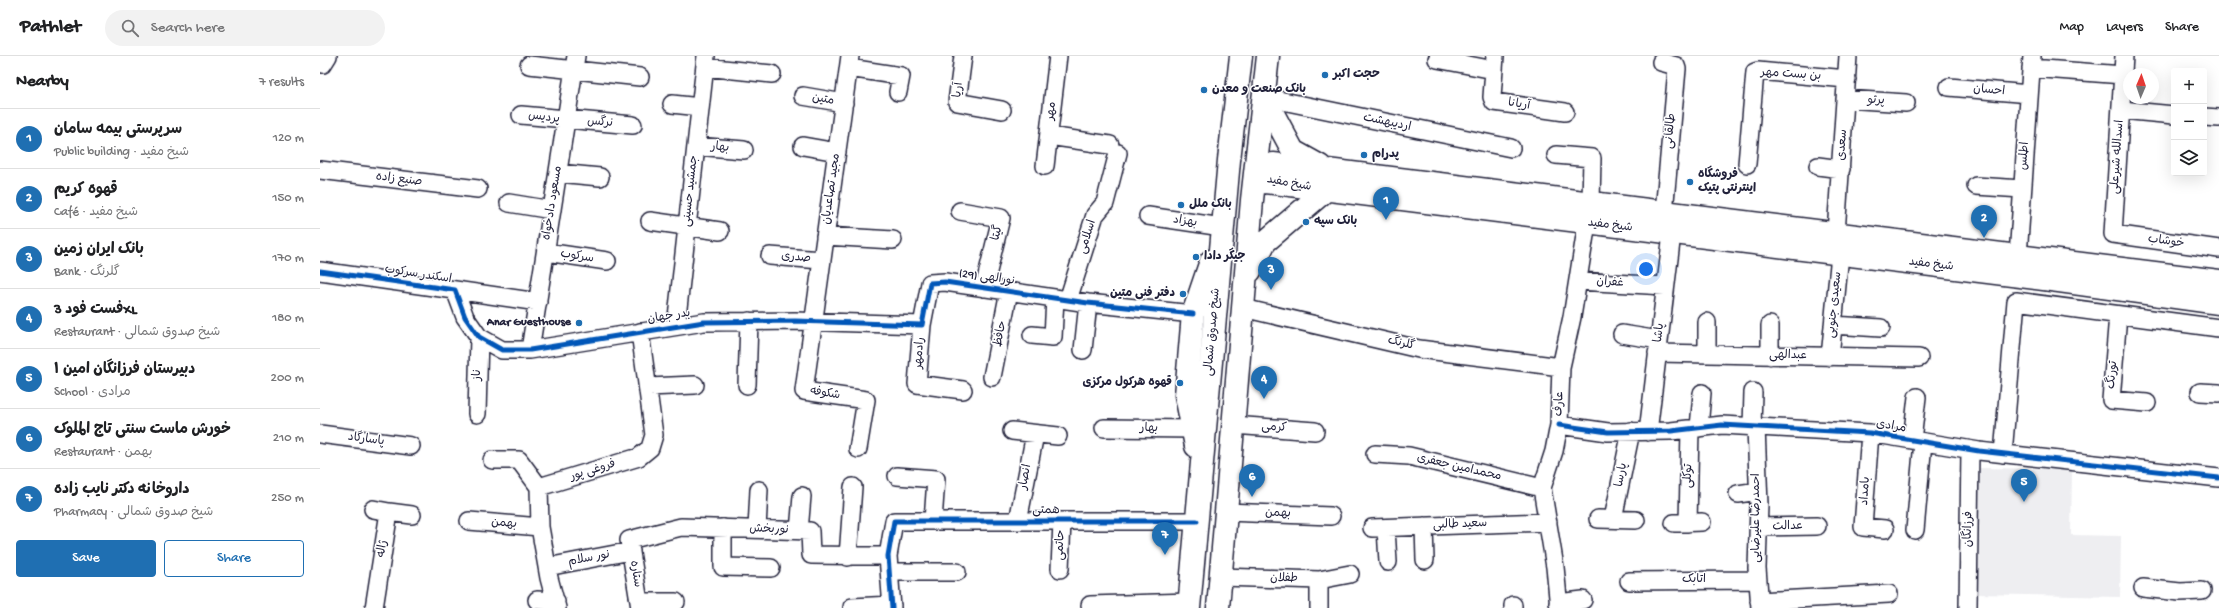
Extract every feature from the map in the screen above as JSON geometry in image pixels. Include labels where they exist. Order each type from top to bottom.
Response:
[{"type":"main road","name":"شیخ صدوق شمالی","points":[[1190,605],[1222,227],[1242,56]]},
{"type":"main road","points":[[1218,608],[1245,281],[1268,56]]},
{"type":"main road","points":[[1245,281],[1265,242],[1326,180],[1293,151],[1264,97]]},
{"type":"main road","points":[[1228,171],[1255,174]]},
{"type":"main road","name":"شیخ مفید","points":[[1255,174],[1264,182],[1326,180],[1589,213],[1672,234],[1840,254],[2019,263]]},
{"type":"main road","name":"شیخ مفید","points":[[1589,213],[1664,212],[1836,233],[2019,263],[2219,303]]},
{"type":"main road","points":[[1201,469],[1186,395],[1193,314],[1222,227]]},
{"type":"main road","name":"شیخ مفید","points":[[2060,271],[2219,281]]},
{"type":"main road","points":[[1193,569],[1200,564],[1209,562],[1221,574]]},
{"type":"street","points":[[320,63],[323,64],[328,56]]},
{"type":"street","name":"آریا","points":[[964,56],[957,102],[1002,110]]},
{"type":"street","name":"مهر","points":[[1045,166],[1058,56]]},
{"type":"street","name":"سعدی","points":[[1836,233],[1848,56]]},
{"type":"street","name":"اسدالله شیرعلی","points":[[2123,68],[2124,56]]},
{"type":"street","points":[[1437,59],[1495,63]]},
{"type":"street","points":[[705,61],[772,74]]},
{"type":"street","name":"جمشید حسینی","points":[[676,326],[705,61]]},
{"type":"street","points":[[849,62],[901,76],[898,92]]},
{"type":"street","name":"مجید تصاعدیان","points":[[813,321],[849,62]]},
{"type":"street","name":"طالقانی","points":[[1661,62],[1676,66],[1677,68],[1664,212]]},
{"type":"street","points":[[2031,62],[2123,75]]},
{"type":"street","name":"اطلس","points":[[2019,263],[2022,189],[2031,62]]},
{"type":"street","points":[[529,65],[575,63],[640,77]]},
{"type":"street","name":"مسعود دادخواه","points":[[530,350],[575,63]]},
{"type":"street","name":"آریانا","points":[[1495,63],[1492,96],[1494,102],[1565,112]]},
{"type":"street","name":"بن بست مهر","points":[[1746,164],[1755,72],[1758,71],[1847,79]]},
{"type":"street","name":"اسدالله شیرعلی","points":[[2113,234],[2123,75]]},
{"type":"street","name":"احسان","points":[[1949,87],[2029,94]]},
{"type":"street","name":"متین","points":[[802,96],[844,103]]},
{"type":"street","name":"اردیبهشت","points":[[1264,97],[1511,148]]},
{"type":"street","name":"پرتو","points":[[1846,99],[1906,103]]},
{"type":"street","points":[[672,104],[700,107]]},
{"type":"street","points":[[2121,110],[2171,114]]},
{"type":"street","name":"پردیس","points":[[521,115],[566,121]]},
{"type":"street","points":[[2207,117],[2219,118]]},
{"type":"street","name":"نرگس","points":[[566,121],[633,125]]},
{"type":"street","name":"اسلامی","points":[[1048,136],[1114,149],[1105,203],[1095,215],[1062,299]]},
{"type":"street","name":"بهار","points":[[696,146],[744,150]]},
{"type":"street","points":[[803,146],[837,152]]},
{"type":"street","name":"عارف","points":[[1556,155],[1592,158],[1589,213],[1578,281],[1561,367],[1559,425],[1554,451],[1542,488],[1559,606]]},
{"type":"street","points":[[1818,166],[1841,169]]},
{"type":"street","name":"صنیع زاده","points":[[320,170],[478,189]]},
{"type":"street","points":[[558,172],[600,177]]},
{"type":"street","points":[[1976,186],[2022,189]]},
{"type":"street","points":[[509,203],[552,210]]},
{"type":"street","name":"گیتا","points":[[960,211],[1001,218],[984,288]]},
{"type":"street","name":"بهزاد","points":[[1148,216],[1222,227]]},
{"type":"street","points":[[650,221],[720,231]]},
{"type":"street","name":"پاشا","points":[[1648,432],[1672,234]]},
{"type":"street","name":"خوشاب","points":[[2113,234],[2219,249]]},
{"type":"street","points":[[825,236],[893,240]]},
{"type":"street","name":"سرکوب","points":[[546,252],[607,261]]},
{"type":"street","name":"سعیدی جنوبی","points":[[1830,357],[1840,254]]},
{"type":"street","name":"صدری","points":[[770,256],[821,260]]},
{"type":"street","name":"اسکندر سرکوب","points":[[320,271],[538,302]]},
{"type":"street","name":"غفران","points":[[1578,281],[1665,286]]},
{"type":"street","name":"نورالهی (29)","points":[[922,325],[930,283],[946,282],[1088,303],[1193,314]]},
{"type":"street","name":"اسکندر سرکوب","points":[[455,290],[465,317],[480,336],[502,350],[530,350]]},
{"type":"street","name":"حافظ","points":[[992,377],[1009,292]]},
{"type":"street","points":[[1032,335],[1053,337],[1062,299]]},
{"type":"street","points":[[2002,454],[2016,301],[2219,328]]},
{"type":"street","points":[[1083,350],[1088,303]]},
{"type":"street","name":"گلرنگ","points":[[1243,308],[1419,349],[1561,367]]},
{"type":"street","name":"تورنگ","points":[[2118,315],[2111,400],[2147,403]]},
{"type":"street","points":[[747,385],[749,321]]},
{"type":"street","points":[[813,321],[922,325]]},
{"type":"street","name":"بدر جهان","points":[[530,350],[704,322],[813,321]]},
{"type":"street","name":"شکوفه","points":[[813,321],[804,391],[866,400],[858,449]]},
{"type":"street","points":[[1706,354],[1708,322]]},
{"type":"street","name":"رادمهر","points":[[922,325],[917,384],[963,390]]},
{"type":"street","points":[[1770,325],[1770,356]]},
{"type":"street","points":[[1833,325],[1881,328]]},
{"type":"street","name":"فروغی پور","points":[[539,487],[640,457],[650,448],[654,435],[640,332]]},
{"type":"street","points":[[1622,334],[1658,346]]},
{"type":"street","name":"ناز","points":[[477,414],[480,336]]},
{"type":"street","name":"عبدالهی","points":[[1658,346],[1706,354],[1919,358]]},
{"type":"street","points":[[648,388],[695,385]]},
{"type":"street","name":"توکلی","points":[[1688,522],[1695,428],[1702,392]]},
{"type":"street","name":"احمدرضا علیرضایی","points":[[1753,392],[1758,491],[1758,580],[1760,604]]},
{"type":"street","points":[[2200,392],[2219,393]]},
{"type":"street","points":[[1915,530],[1918,441],[1917,397]]},
{"type":"street","name":"کرمی","points":[[1233,425],[1315,432]]},
{"type":"street","name":"مرادی","points":[[1559,425],[1608,432],[1648,432],[1722,425],[1870,433],[1970,450],[2219,478]]},
{"type":"street","name":"بهار","points":[[1104,428],[1193,429]]},
{"type":"street","points":[[1012,431],[1058,436]]},
{"type":"street","name":"پارسا","points":[[1631,431],[1606,519],[1636,520]]},
{"type":"street","name":"بامداد","points":[[1870,433],[1863,527],[1885,529]]},
{"type":"street","name":"پاسارگاد","points":[[320,434],[411,446]]},
{"type":"street","name":"انصار","points":[[1018,521],[1035,434]]},
{"type":"street","name":"فرزانگان","points":[[1968,608],[1970,450]]},
{"type":"street","name":"محمدامین جعفری","points":[[1375,454],[1409,456],[1542,488]]},
{"type":"street","points":[[492,460],[519,460],[539,487],[540,527],[547,567],[557,605],[536,600]]},
{"type":"street","points":[[897,476],[936,479],[933,521]]},
{"type":"street","points":[[848,557],[853,487]]},
{"type":"street","points":[[757,529],[759,490]]},
{"type":"street","points":[[1738,494],[1758,491]]},
{"type":"street","points":[[799,531],[802,496]]},
{"type":"street","name":"ژاله","points":[[374,608],[381,511],[412,515]]},
{"type":"street","name":"بهمن","points":[[1226,512],[1331,516]]},
{"type":"street","name":"بهمن","points":[[469,521],[540,527]]},
{"type":"street","name":"همتی","points":[[889,564],[894,521],[1197,521]]},
{"type":"street","name":"حاتمی","points":[[1060,569],[1062,521]]},
{"type":"street","name":"سعید طالبی","points":[[1388,562],[1379,528],[1548,522]]},
{"type":"street","points":[[1424,526],[1425,560]]},
{"type":"street","name":"عدالت","points":[[1758,528],[1817,526]]},
{"type":"street","name":"نوربخش","points":[[630,545],[681,527],[810,531],[811,555],[848,557],[889,564],[957,572]]},
{"type":"street","points":[[723,528],[722,567],[771,568]]},
{"type":"street","name":"نور سلام","points":[[547,567],[630,545]]},
{"type":"street","name":"ستاره","points":[[630,545],[640,605]]},
{"type":"street","points":[[852,607],[892,607],[889,564]]},
{"type":"street","name":"طفلان","points":[[1221,574],[1318,580],[1350,574]]},
{"type":"street","points":[[1318,580],[1319,608]]},
{"type":"street","name":"اتابک","points":[[1629,581],[1758,580]]},
{"type":"street","points":[[2143,588],[2179,600],[2202,591]]},
{"type":"street","points":[[1760,604],[1889,594]]},
{"type":"street","points":[[1559,606],[1583,600]]},
{"type":"street","points":[[640,605],[676,602]]},
{"type":"street","points":[[1090,605],[1190,605]]},
{"type":"shaded area","points":[[1978,468],[2072,469],[2071,535],[2121,536],[2120,597],[1976,594]]},
{"type":"cycle path","points":[[320,271],[455,290],[465,317],[479,337],[502,350],[530,350],[704,322],[795,321],[922,325],[930,283],[945,282],[1088,303],[1193,314]]},
{"type":"cycle path","points":[[1559,425],[1608,432],[1671,431],[1722,425],[1870,433],[1979,451],[2219,478]]},
{"type":"cycle path","points":[[892,608],[888,556],[894,521],[1197,521]]},
{"type":"place","name":"حجت اکبر","points":[[1325,75]]},
{"type":"place","name":"بانک صنعت و معدن","points":[[1204,90]]},
{"type":"place","name":"پدرام","points":[[1364,155]]},
{"type":"place","name":"فروشگاه اینترنتی پتیک","points":[[1690,182]]},
{"type":"place","name":"بانک ملل","points":[[1181,205]]},
{"type":"place","name":"سرپرستی بیمه سامان","points":[[1386,220]]},
{"type":"place","name":"بانک سپه","points":[[1306,222]]},
{"type":"place","name":"قهوه کریم","points":[[1984,238]]},
{"type":"place","name":"جیگر دادا","points":[[1196,257]]},
{"type":"place","name":"بانک ایران زمین","points":[[1271,290]]},
{"type":"place","name":"دفتر فنی متین","points":[[1183,294]]},
{"type":"place","name":"Anar Guesthouse","points":[[579,323]]},
{"type":"place","name":"قهوه هرکول مرکزی","points":[[1180,383]]},
{"type":"place","name":"فست فود 3XL","points":[[1264,399]]},
{"type":"place","name":"خورش ماست سنتی تاج الملوک","points":[[1252,497]]},
{"type":"place","name":"دبیرستان فرزانگان امین ۱","points":[[2024,502]]},
{"type":"place","name":"داروخانه دکتر نایب زاده","points":[[1165,555]]}]
